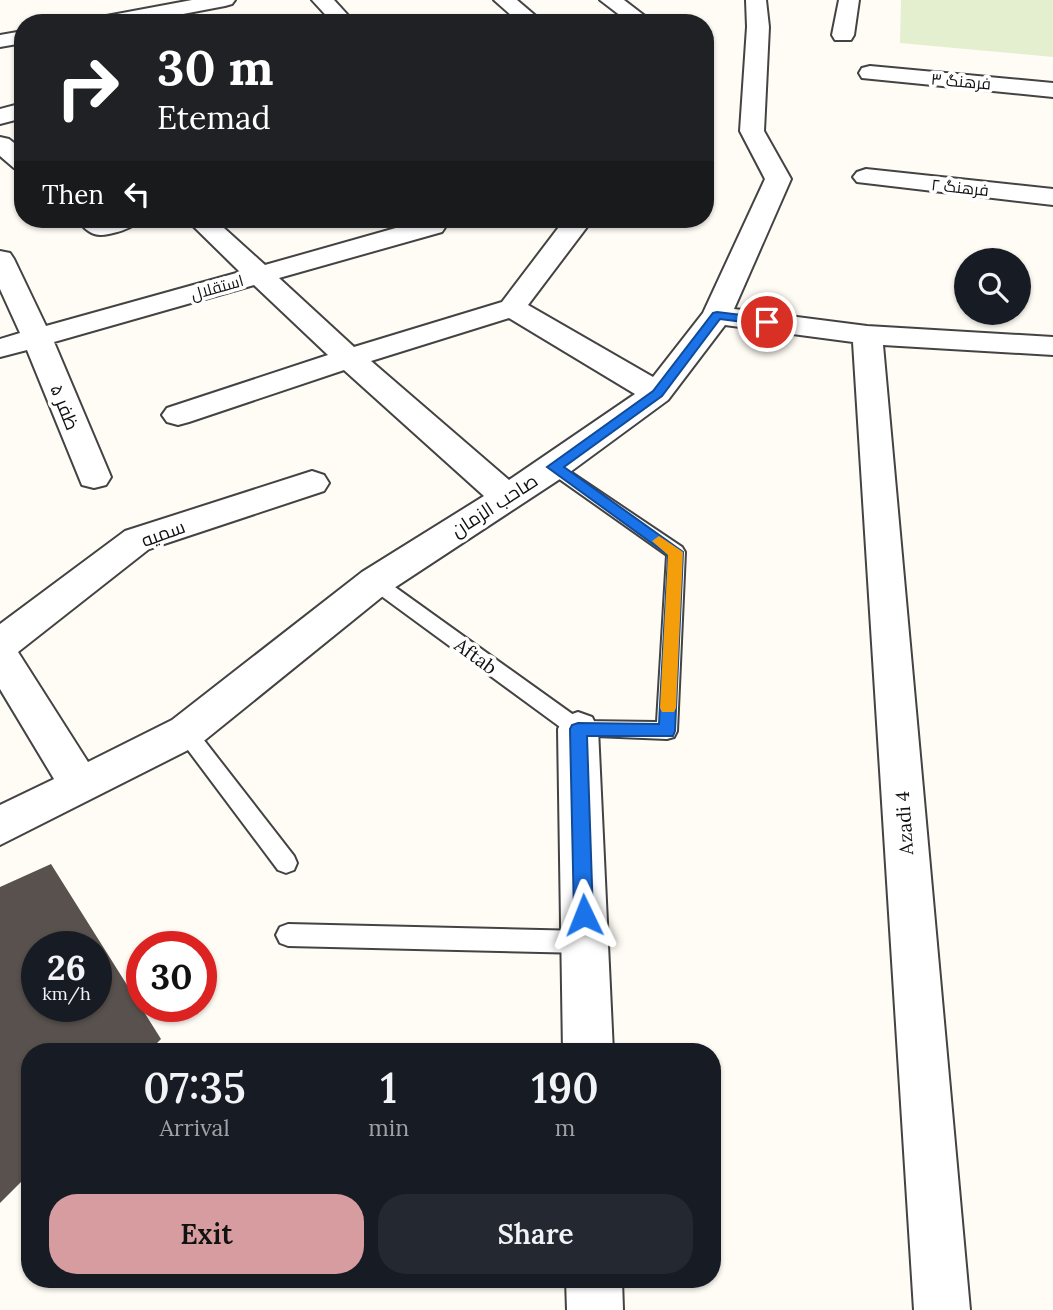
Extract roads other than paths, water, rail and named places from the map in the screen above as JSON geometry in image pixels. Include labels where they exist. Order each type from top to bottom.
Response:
[{"type":"street","points":[[150,14],[225,0]]},
{"type":"street","points":[[322,0],[336,14]]},
{"type":"street","points":[[504,0],[522,14]]},
{"type":"street","points":[[611,0],[643,14]]},
{"type":"street","name":"صاحب الزمان","points":[[0,826],[186,733],[375,582],[554,467],[657,393],[717,315],[778,179],[752,131],[758,27],[756,0]]},
{"type":"street","points":[[842,35],[849,0]]},
{"type":"street","name":"فرهنگ ۳","points":[[870,73],[1053,90]]},
{"type":"street","points":[[0,144],[14,156]]},
{"type":"street","name":"فرهنگ ۲","points":[[866,177],[1053,197]]},
{"type":"street","points":[[209,228],[349,358],[507,497]]},
{"type":"street","name":"استقلال","points":[[0,348],[426,228]]},
{"type":"street","points":[[178,415],[349,358],[512,308],[562,228]]},
{"type":"street","name":"ظفر ۵","points":[[0,259],[37,338],[94,477]]},
{"type":"street","points":[[512,308],[657,393]]},
{"type":"street","points":[[717,315],[867,335],[1053,346]]},
{"type":"street","name":"Azadi 4","points":[[867,335],[942,1310]]},
{"type":"street","name":"سمیه","points":[[0,645],[137,540],[313,483]]},
{"type":"street","points":[[0,656],[80,785]]},
{"type":"street","points":[[578,729],[588,1043]]},
{"type":"street","points":[[594,1288],[595,1310]]},
{"type":"lane","points":[[554,467],[676,552],[667,731],[578,729]]},
{"type":"lane","name":"Aftab","points":[[375,582],[578,729]]},
{"type":"lane","points":[[186,733],[286,863]]},
{"type":"lane","points":[[288,935],[584,942]]}]
